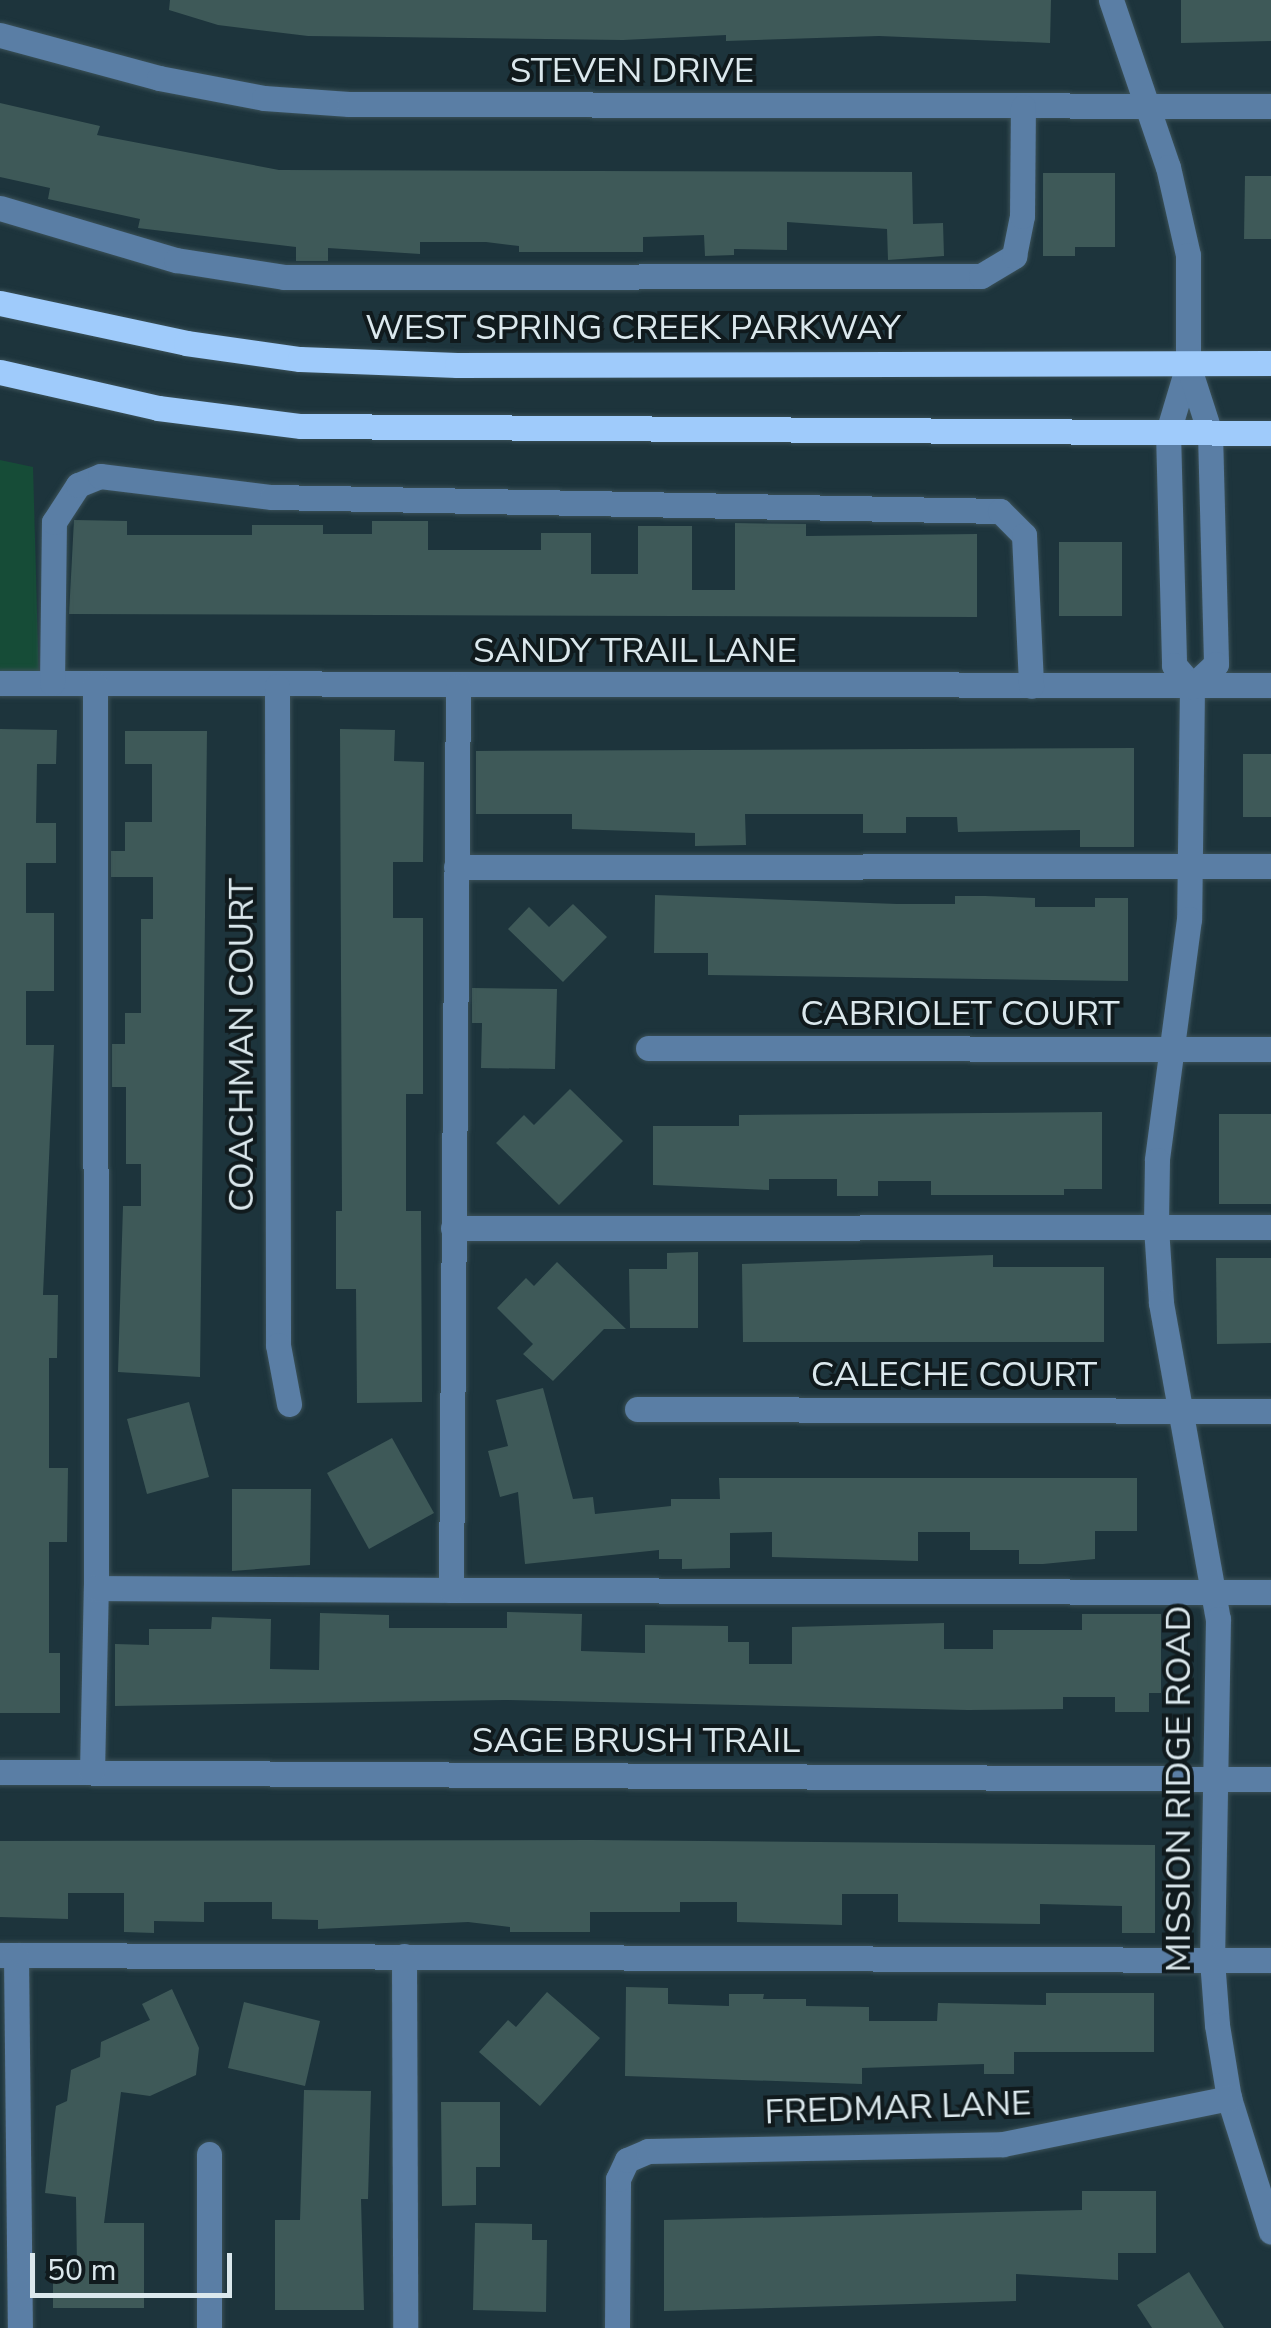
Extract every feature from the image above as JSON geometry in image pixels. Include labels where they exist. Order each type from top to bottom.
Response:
[{"type":"main road","name":"WEST SPRING CREEK PARKWAY","points":[[0,303],[186,343],[300,359],[1271,364]]},
{"type":"main road","points":[[0,372],[158,408],[301,426],[1271,434]]},
{"type":"street","name":"MISSION RIDGE ROAD","points":[[1111,0],[1181,210],[1188,365],[1210,434],[1216,664],[1192,686]]},
{"type":"street","name":"STEVEN DRIVE","points":[[0,34],[159,78],[264,98],[473,106],[1271,106]]},
{"type":"street","points":[[0,208],[176,260],[284,277],[981,276],[1014,256],[1022,216],[1023,107]]},
{"type":"street","name":"MISSION RIDGE ROAD","points":[[1188,365],[1168,432],[1174,665],[1192,686],[1190,862],[1156,1227],[1180,1411],[1214,1587],[1217,1779],[1212,1960],[1229,2098],[1269,2223]]},
{"type":"street","points":[[52,684],[54,522],[78,485],[100,476],[272,498],[1000,511],[1024,536],[1031,686]]},
{"type":"street","name":"SANDY TRAIL LANE","points":[[0,683],[1271,686]]},
{"type":"street","points":[[92,1772],[96,1588],[95,684]]},
{"type":"street","name":"COACHMAN COURT","points":[[277,686],[278,1344],[289,1404]]},
{"type":"street","points":[[451,1590],[458,686]]},
{"type":"street","points":[[456,867],[780,871],[1190,862],[1271,866]]},
{"type":"street","name":"CABRIOLET COURT","points":[[648,1048],[1271,1050]]},
{"type":"street","points":[[454,1228],[1271,1227]]},
{"type":"street","name":"CALECHE COURT","points":[[637,1408],[1271,1411]]},
{"type":"street","points":[[96,1588],[1169,1593],[1214,1587],[1271,1592]]},
{"type":"street","name":"SAGE BRUSH TRAIL","points":[[0,1772],[1271,1779]]},
{"type":"street","points":[[20,2328],[8,1955],[1271,1960]]},
{"type":"street","points":[[404,1956],[405,2328]]},
{"type":"street","name":"FREDMAR LANE","points":[[617,2328],[618,2179],[626,2160],[674,2148],[1004,2144],[1229,2098]]},
{"type":"street","points":[[208,2328],[210,2154]]},
{"type":"green space","points":[[0,460],[33,467],[39,683],[0,683]]},
{"type":"building","points":[[170,0],[1051,0],[1050,43],[879,36],[726,41],[726,35],[623,40],[308,36],[218,25],[169,10]]},
{"type":"building","points":[[1181,0],[1271,0],[1271,41],[1181,43]]},
{"type":"building","points":[[0,103],[100,126],[97,135],[279,170],[912,172],[913,224],[943,223],[944,256],[888,260],[887,229],[787,222],[787,250],[734,249],[734,255],[705,256],[704,235],[643,237],[643,252],[519,252],[519,246],[486,242],[420,242],[420,254],[328,248],[328,261],[296,261],[296,247],[138,228],[140,219],[48,199],[50,188],[0,177]]},
{"type":"building","points":[[1043,173],[1115,173],[1115,247],[1075,247],[1075,256],[1043,256]]},
{"type":"building","points":[[1245,176],[1271,176],[1271,239],[1244,239]]},
{"type":"building","points":[[74,520],[127,521],[127,535],[252,535],[252,525],[323,525],[323,534],[372,534],[372,521],[428,521],[428,550],[541,550],[541,533],[591,533],[591,574],[638,574],[638,526],[692,526],[692,590],[735,590],[735,523],[806,524],[806,536],[977,534],[977,617],[69,614]]},
{"type":"building","points":[[1059,542],[1122,542],[1122,616],[1059,616]]},
{"type":"building","points":[[0,729],[57,730],[56,764],[37,764],[36,823],[56,823],[56,863],[26,863],[26,913],[54,913],[54,991],[26,991],[26,1045],[54,1045],[43,1295],[58,1295],[57,1358],[49,1358],[49,1468],[68,1468],[67,1542],[49,1542],[49,1653],[60,1653],[60,1713],[0,1713]]},
{"type":"building","points":[[340,729],[395,730],[394,761],[424,762],[423,862],[393,862],[393,918],[423,918],[423,1094],[406,1094],[406,1211],[421,1211],[422,1402],[357,1403],[356,1289],[336,1289],[336,1211],[342,1211]]},
{"type":"building","points":[[125,731],[207,731],[200,1377],[118,1372],[123,1206],[141,1206],[141,1164],[126,1164],[126,1087],[112,1087],[112,1044],[125,1044],[125,1013],[141,1013],[141,919],[153,919],[153,877],[111,877],[111,851],[125,851],[125,822],[152,822],[152,764],[125,764]]},
{"type":"building","points":[[1134,748],[1134,847],[1080,847],[1080,830],[958,832],[957,817],[906,817],[906,833],[863,833],[863,814],[745,814],[746,845],[695,846],[695,833],[572,829],[572,814],[476,814],[476,751]]},
{"type":"building","points":[[1243,754],[1271,754],[1271,817],[1243,817]]},
{"type":"building","points":[[655,895],[897,904],[955,904],[955,896],[985,896],[1035,898],[1035,907],[1095,907],[1095,898],[1128,898],[1128,981],[708,975],[708,953],[654,953]]},
{"type":"building","points":[[573,904],[607,937],[563,982],[508,929],[529,907],[549,927]]},
{"type":"building","points":[[472,988],[557,989],[555,1069],[481,1068],[482,1023],[472,1023]]},
{"type":"building","points":[[570,1089],[623,1141],[559,1205],[496,1143],[524,1115],[534,1125]]},
{"type":"building","points":[[1102,1112],[1102,1189],[1064,1189],[1064,1195],[931,1195],[931,1181],[878,1181],[878,1196],[837,1196],[837,1179],[769,1179],[769,1190],[653,1185],[653,1126],[739,1126],[739,1115]]},
{"type":"building","points":[[1219,1114],[1271,1114],[1271,1204],[1219,1204]]},
{"type":"building","points":[[698,1252],[698,1328],[630,1328],[629,1269],[667,1269],[667,1253]]},
{"type":"building","points":[[993,1255],[993,1267],[1104,1267],[1104,1342],[743,1342],[742,1264]]},
{"type":"building","points":[[1216,1258],[1271,1258],[1271,1343],[1217,1344]]},
{"type":"building","points":[[557,1262],[626,1329],[604,1329],[553,1381],[523,1354],[533,1344],[497,1308],[526,1278],[534,1286]]},
{"type":"building","points":[[543,1388],[573,1499],[593,1497],[595,1514],[671,1506],[671,1499],[720,1499],[719,1478],[1137,1478],[1137,1531],[1095,1531],[1095,1559],[1043,1564],[1019,1564],[1019,1550],[970,1550],[970,1532],[918,1532],[918,1561],[772,1557],[772,1532],[730,1533],[730,1568],[682,1569],[682,1559],[659,1559],[659,1550],[525,1564],[518,1492],[500,1497],[488,1451],[508,1446],[496,1400]]},
{"type":"building","points":[[189,1402],[209,1477],[147,1494],[127,1419]]},
{"type":"building","points":[[392,1438],[434,1513],[369,1549],[327,1473]]},
{"type":"building","points":[[232,1489],[311,1489],[310,1565],[232,1571]]},
{"type":"building","points":[[507,1612],[582,1614],[581,1651],[645,1653],[645,1625],[728,1626],[728,1642],[749,1642],[749,1664],[792,1664],[792,1627],[944,1623],[944,1649],[993,1649],[993,1630],[1082,1630],[1082,1614],[1161,1614],[1161,1693],[1149,1693],[1149,1712],[1115,1712],[1115,1697],[1063,1697],[1063,1709],[968,1710],[505,1700],[115,1706],[115,1644],[149,1645],[149,1629],[211,1629],[212,1617],[271,1619],[270,1669],[319,1670],[320,1613],[389,1615],[389,1628],[507,1628]]},
{"type":"building","points":[[590,1840],[1155,1845],[1155,1933],[1122,1933],[1122,1906],[1040,1904],[1040,1924],[898,1922],[898,1894],[842,1894],[842,1925],[737,1922],[737,1902],[680,1902],[680,1912],[590,1912],[590,1932],[510,1932],[510,1927],[468,1922],[318,1929],[318,1920],[272,1919],[272,1902],[204,1902],[204,1922],[154,1921],[154,1933],[124,1932],[124,1893],[68,1893],[68,1919],[0,1917],[0,1841]]},
{"type":"building","points":[[626,1987],[668,1988],[668,2004],[729,2006],[729,1994],[764,1994],[763,1999],[806,1999],[806,2006],[869,2007],[869,2021],[937,2021],[938,2003],[1046,2005],[1046,1993],[1154,1993],[1154,2052],[1014,2052],[1014,2074],[984,2074],[984,2064],[862,2068],[862,2084],[625,2076]]},
{"type":"building","points":[[172,1989],[199,2048],[196,2075],[150,2096],[121,2092],[104,2223],[144,2223],[144,2308],[53,2308],[53,2268],[77,2268],[76,2197],[45,2193],[56,2106],[67,2101],[71,2070],[100,2057],[101,2042],[150,2020],[142,2004]]},
{"type":"building","points":[[547,1992],[600,2038],[540,2106],[479,2052],[508,2020],[516,2027]]},
{"type":"building","points":[[244,2002],[320,2021],[305,2086],[228,2068]]},
{"type":"building","points":[[304,2090],[371,2091],[368,2199],[361,2199],[364,2310],[275,2310],[275,2220],[300,2220]]},
{"type":"building","points":[[441,2102],[500,2102],[500,2167],[476,2167],[476,2205],[442,2206]]},
{"type":"building","points":[[1082,2191],[1156,2191],[1156,2253],[1118,2253],[1118,2280],[1016,2274],[1016,2301],[664,2311],[664,2220],[1082,2210]]},
{"type":"building","points":[[475,2223],[532,2224],[532,2240],[547,2240],[546,2312],[473,2310]]},
{"type":"building","points":[[1189,2272],[1224,2328],[1152,2328],[1137,2305]]}]
